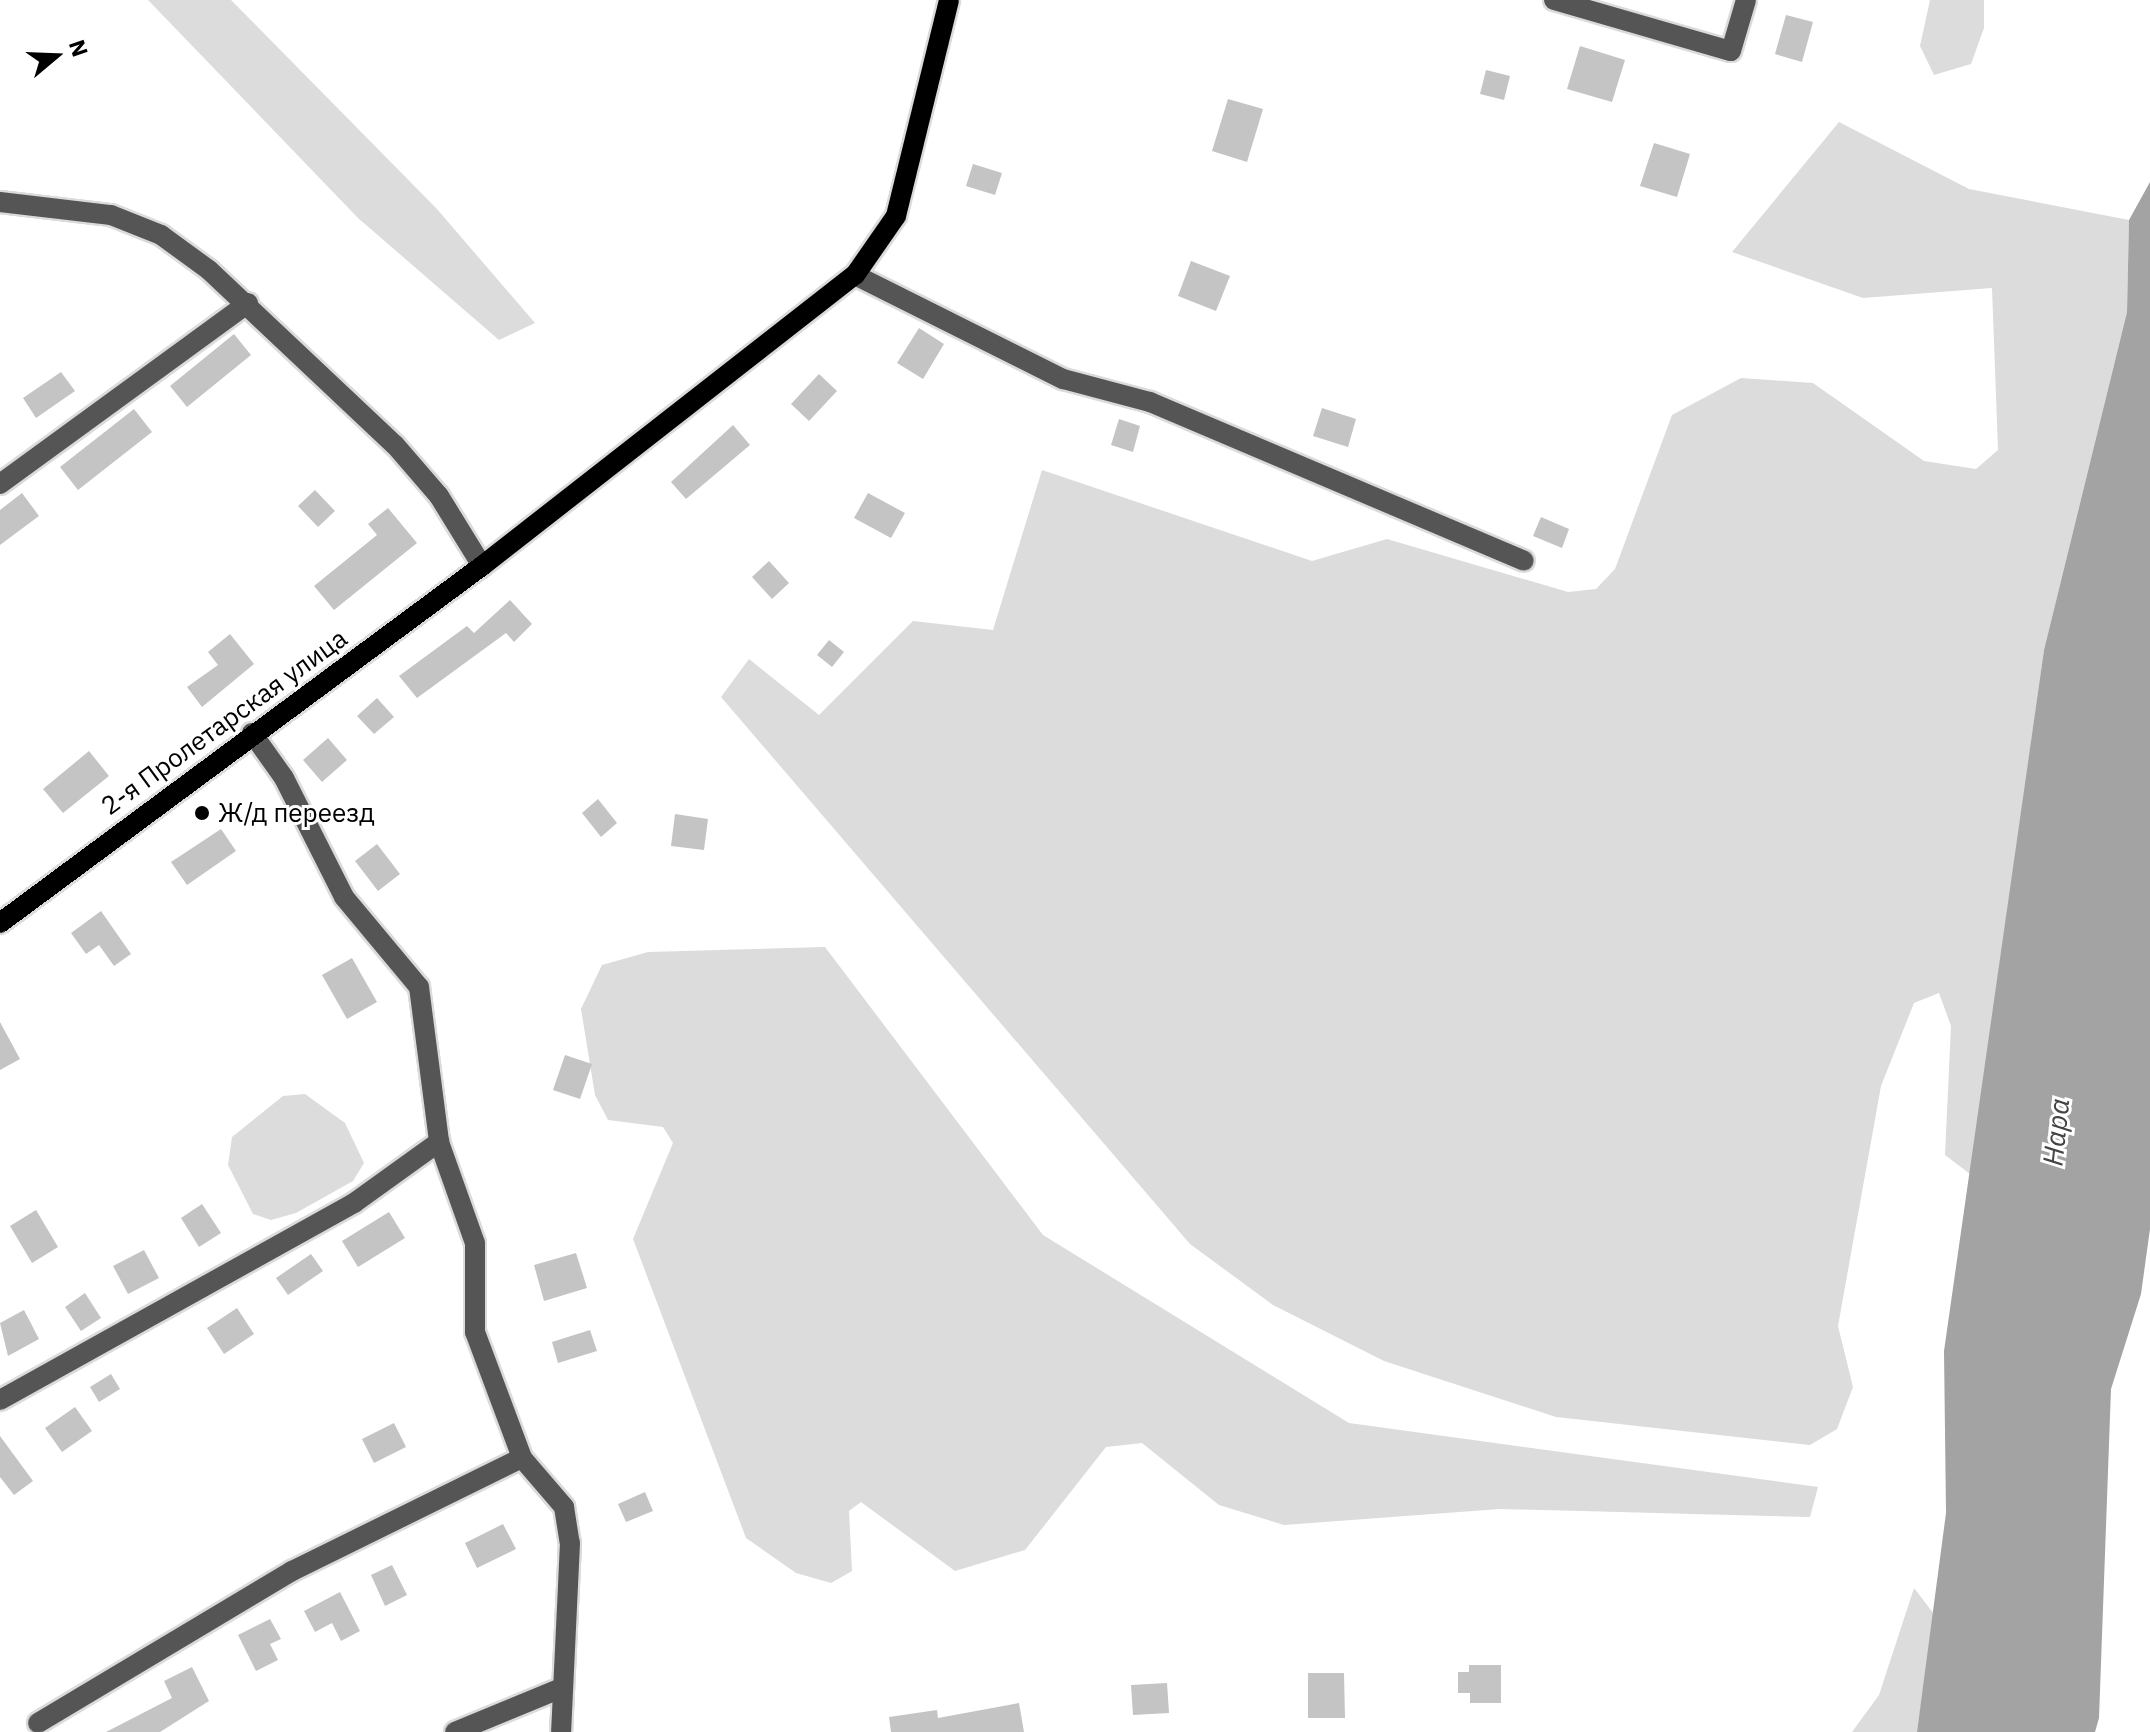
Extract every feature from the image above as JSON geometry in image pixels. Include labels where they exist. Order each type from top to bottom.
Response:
[{"type":"main road","name":"2-я Пролетарская улица","points":[[0,923],[252,733],[482,566],[855,275],[896,216],[949,0]]},
{"type":"street","points":[[1554,0],[1731,51],[1746,0]]},
{"type":"street","points":[[0,202],[111,215],[161,235],[248,303],[395,445],[439,496],[482,566]]},
{"type":"street","points":[[855,275],[1063,379],[1150,402],[1524,561]]},
{"type":"street","points":[[0,484],[248,303]]},
{"type":"street","points":[[252,733],[284,778],[344,897],[419,987],[439,1142],[475,1243],[475,1332],[522,1458],[564,1507],[570,1543],[561,1732]]},
{"type":"street","points":[[0,1400],[354,1203],[439,1142]]},
{"type":"street","points":[[38,1723],[292,1571],[522,1458]]},
{"type":"street","points":[[455,1732],[561,1688]]},
{"type":"shaded area","points":[[148,0],[231,0],[437,209],[535,323],[499,340],[358,218]]},
{"type":"shaded area","points":[[1930,0],[1984,0],[1984,28],[1971,64],[1934,75],[1920,46]]},
{"type":"shaded area","points":[[1839,122],[1969,189],[2129,220],[2127,312],[2044,650],[1970,1174],[1945,1155],[1951,1026],[1939,993],[1914,1003],[1881,1086],[1838,1326],[1853,1387],[1837,1429],[1810,1445],[1556,1417],[1384,1361],[1273,1305],[1190,1244],[721,697],[749,659],[819,715],[913,621],[993,630],[1042,470],[1312,561],[1387,539],[1568,592],[1596,589],[1615,569],[1672,415],[1741,378],[1813,383],[1924,461],[1976,469],[1998,450],[1992,288],[1863,298],[1732,252]]},
{"type":"shaded area","points":[[825,947],[1043,1235],[1349,1423],[1818,1487],[1810,1517],[1500,1509],[1284,1525],[1219,1505],[1142,1443],[1106,1447],[1025,1550],[955,1571],[861,1502],[849,1511],[852,1571],[831,1583],[796,1573],[746,1538],[633,1239],[673,1143],[663,1127],[608,1120],[595,1095],[581,1009],[602,965],[648,952]]},
{"type":"shaded area","points":[[305,1094],[345,1123],[364,1163],[353,1181],[296,1213],[271,1220],[253,1214],[228,1165],[232,1137],[283,1096]]},
{"type":"shaded area","points":[[1914,1588],[1934,1614],[1917,1732],[1852,1732],[1879,1695]]},
{"type":"water","name":"Нара","points":[[2150,182],[2150,1229],[2141,1294],[2111,1389],[2099,1718],[2095,1732],[1917,1732],[1946,1513],[1944,1351],[2044,650],[2127,312],[2129,220]]},
{"type":"building","points":[[1786,15],[1813,22],[1802,62],[1775,54]]},
{"type":"building","points":[[1580,46],[1625,60],[1612,102],[1567,89]]},
{"type":"building","points":[[1486,70],[1510,76],[1504,100],[1480,94]]},
{"type":"building","points":[[1228,99],[1263,109],[1247,162],[1212,151]]},
{"type":"building","points":[[1654,143],[1690,154],[1677,197],[1640,186]]},
{"type":"building","points":[[973,164],[1002,173],[995,195],[966,186]]},
{"type":"building","points":[[1191,261],[1230,276],[1216,311],[1178,296]]},
{"type":"building","points":[[919,328],[944,344],[923,379],[897,363]]},
{"type":"building","points":[[234,334],[251,355],[187,407],[170,386]]},
{"type":"building","points":[[61,372],[75,391],[36,418],[23,398]]},
{"type":"building","points":[[819,374],[837,391],[809,421],[791,404]]},
{"type":"building","points":[[1322,408],[1356,419],[1348,447],[1313,436]]},
{"type":"building","points":[[134,409],[152,432],[78,490],[60,467]]},
{"type":"building","points":[[1119,419],[1140,426],[1133,452],[1111,445]]},
{"type":"building","points":[[733,425],[750,445],[686,499],[671,482]]},
{"type":"building","points":[[315,490],[335,511],[318,527],[298,506]]},
{"type":"building","points":[[22,493],[39,516],[0,545],[0,510]]},
{"type":"building","points":[[868,493],[905,513],[891,538],[854,518]]},
{"type":"building","points":[[388,508],[417,543],[334,610],[314,586],[377,535],[368,524]]},
{"type":"building","points":[[1541,517],[1569,529],[1562,548],[1533,536]]},
{"type":"building","points":[[769,561],[789,583],[772,599],[752,577]]},
{"type":"building","points":[[510,600],[532,624],[514,642],[506,633],[417,698],[399,676],[467,626],[474,633]]},
{"type":"building","points":[[230,634],[254,664],[202,707],[187,687],[218,665],[208,652]]},
{"type":"building","points":[[829,640],[844,652],[832,667],[817,655]]},
{"type":"building","points":[[377,698],[394,717],[374,734],[357,716]]},
{"type":"building","points":[[328,738],[347,760],[322,782],[303,760]]},
{"type":"building","points":[[89,751],[109,776],[63,813],[43,789]]},
{"type":"building","points":[[598,799],[617,823],[601,837],[582,813]]},
{"type":"building","points":[[675,814],[708,819],[704,850],[671,846]]},
{"type":"building","points":[[221,829],[236,851],[187,885],[171,862]]},
{"type":"building","points":[[377,844],[400,874],[378,891],[355,861]]},
{"type":"building","points":[[101,911],[131,954],[114,966],[99,945],[86,954],[71,933]]},
{"type":"building","points":[[352,958],[377,1002],[347,1019],[322,975]]},
{"type":"building","points":[[0,1022],[20,1059],[0,1070]]},
{"type":"building","points":[[565,1055],[592,1064],[580,1099],[553,1090]]},
{"type":"building","points":[[202,1204],[221,1233],[199,1247],[181,1218]]},
{"type":"building","points":[[36,1210],[58,1247],[32,1263],[10,1226]]},
{"type":"building","points":[[389,1212],[405,1238],[358,1267],[342,1241]]},
{"type":"building","points":[[144,1250],[159,1278],[128,1294],[113,1266]]},
{"type":"building","points":[[576,1253],[587,1288],[544,1301],[534,1265]]},
{"type":"building","points":[[311,1254],[323,1271],[288,1295],[276,1278]]},
{"type":"building","points":[[85,1293],[101,1318],[81,1331],[65,1307]]},
{"type":"building","points":[[237,1308],[254,1334],[224,1354],[207,1328]]},
{"type":"building","points":[[24,1310],[39,1339],[8,1356],[0,1323]]},
{"type":"building","points":[[590,1330],[597,1351],[558,1363],[552,1342]]},
{"type":"building","points":[[111,1374],[120,1389],[99,1402],[90,1387]]},
{"type":"building","points":[[75,1407],[92,1431],[62,1452],[45,1428]]},
{"type":"building","points":[[394,1423],[406,1447],[374,1463],[362,1439]]},
{"type":"building","points":[[0,1436],[33,1481],[14,1495],[0,1477]]},
{"type":"building","points":[[645,1492],[653,1511],[626,1522],[618,1504]]},
{"type":"building","points":[[503,1524],[516,1549],[477,1568],[465,1543]]},
{"type":"building","points":[[392,1565],[407,1595],[385,1606],[371,1575]]},
{"type":"building","points":[[340,1592],[360,1631],[341,1641],[332,1623],[315,1632],[304,1611]]},
{"type":"building","points":[[270,1619],[281,1639],[270,1644],[278,1660],[256,1671],[238,1635]]},
{"type":"building","points":[[1469,1665],[1501,1665],[1501,1703],[1470,1703],[1470,1693],[1458,1693],[1458,1672],[1469,1672]]},
{"type":"building","points":[[192,1667],[209,1701],[160,1732],[106,1732],[172,1698],[164,1681]]},
{"type":"building","points":[[1308,1673],[1344,1673],[1345,1718],[1308,1718]]},
{"type":"building","points":[[1167,1683],[1169,1713],[1133,1715],[1131,1685]]},
{"type":"building","points":[[1019,1703],[1024,1732],[891,1732],[889,1717],[937,1710],[938,1718]]},
{"type":"place","name":"Ж/д переезд","points":[[202,813]]}]
